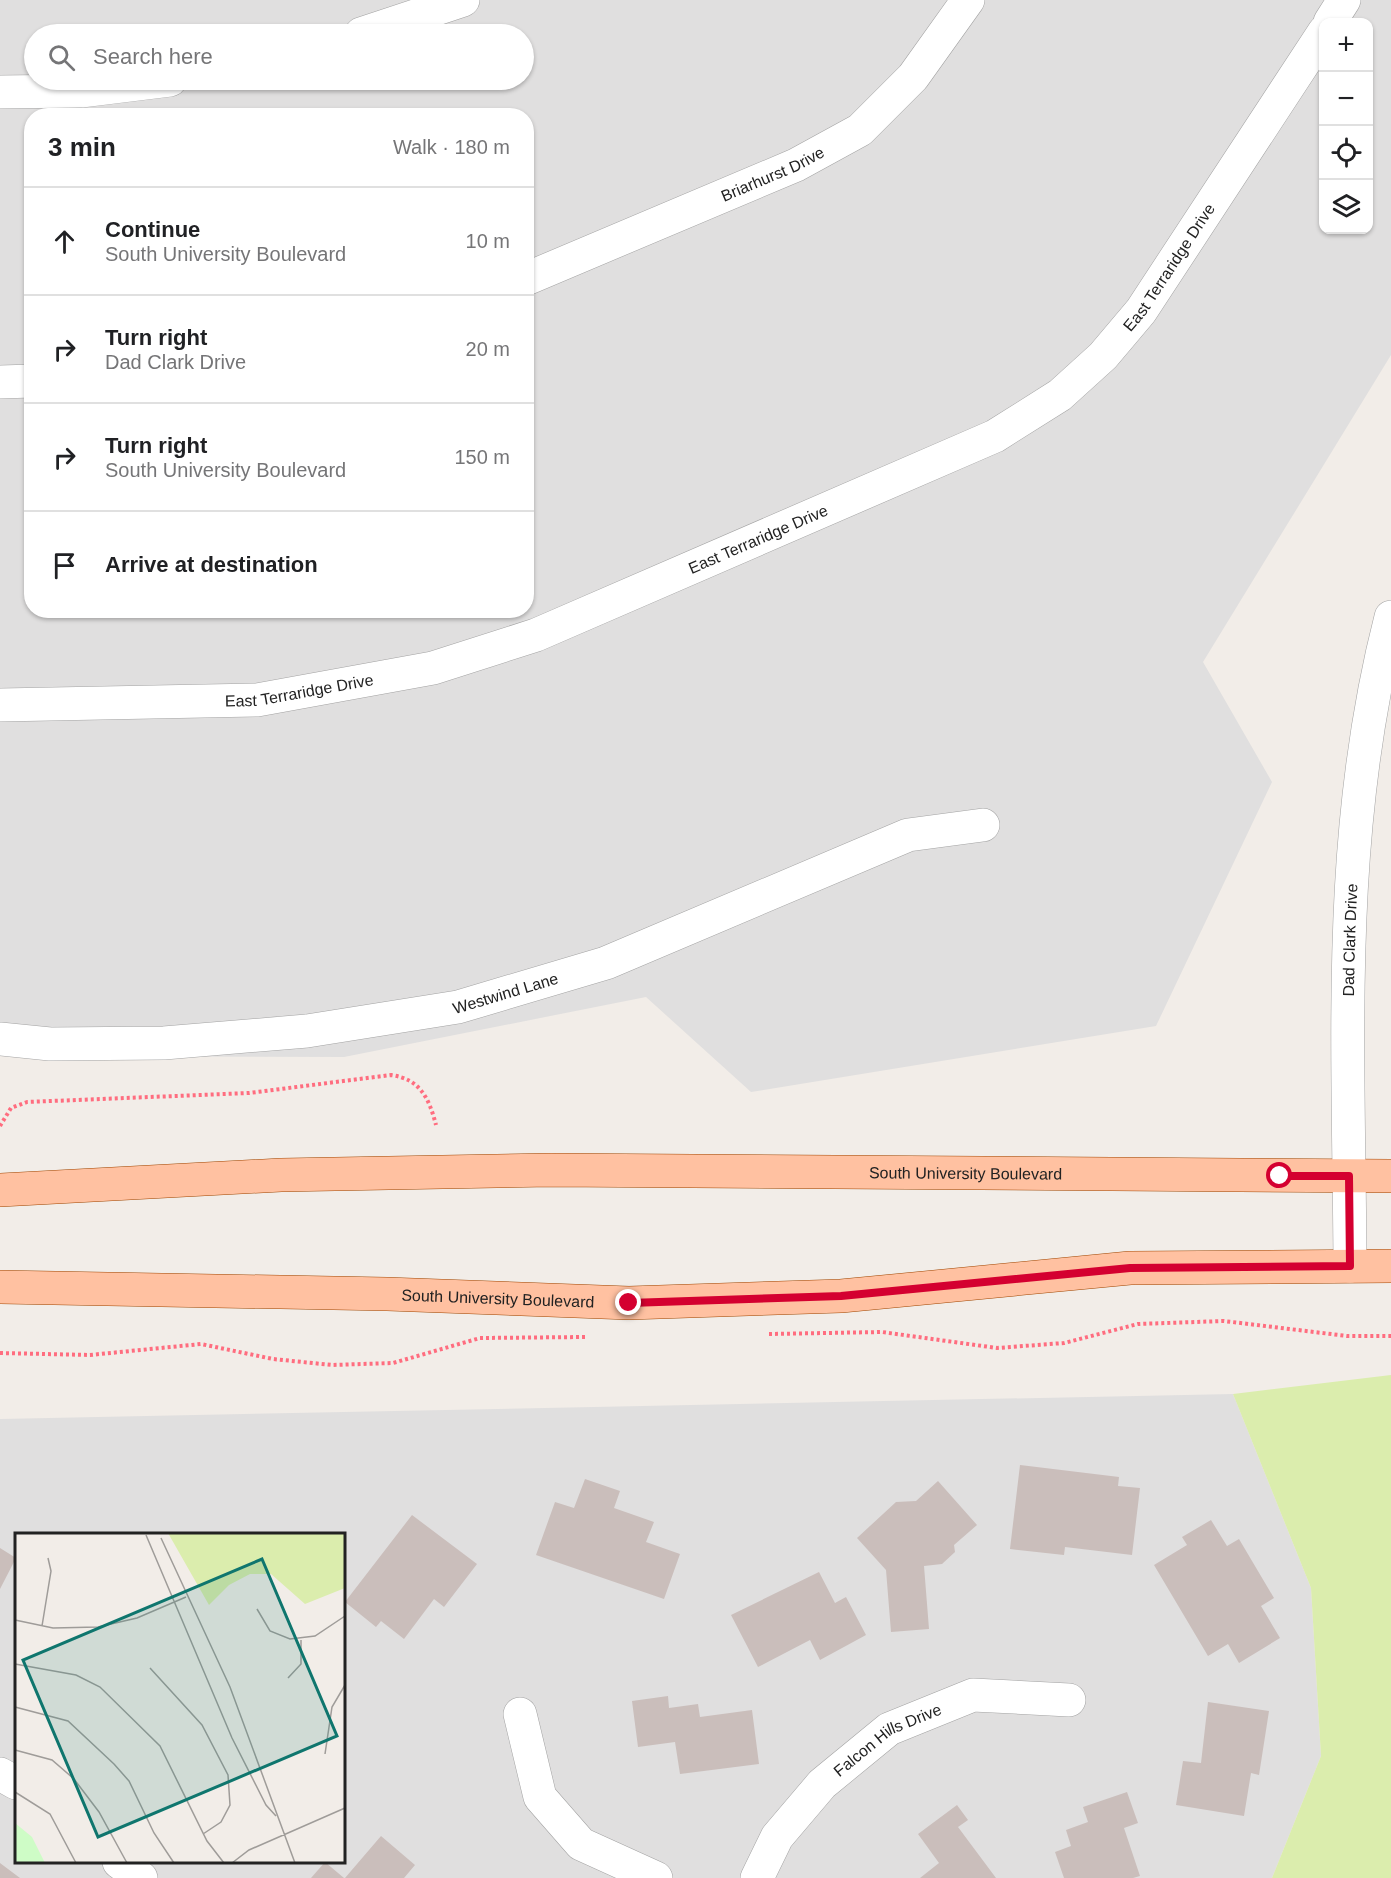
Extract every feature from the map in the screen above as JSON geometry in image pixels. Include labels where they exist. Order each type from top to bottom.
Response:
[{"type":"main road","name":"South University Boulevard","points":[[0,1190],[280,1175],[551,1170],[1391,1176]]},
{"type":"main road","name":"South University Boulevard","points":[[0,1287],[387,1294],[629,1303],[841,1296],[1130,1268],[1391,1266]]},
{"type":"street","points":[[391,24],[463,0]]},
{"type":"street","name":"Briarhurst Drive","points":[[534,276],[796,165],[860,130],[914,77],[968,0]]},
{"type":"street","points":[[1333,18],[1344,0]]},
{"type":"street","name":"East Terraridge Drive","points":[[0,705],[257,700],[433,668],[536,635],[995,436],[1060,395],[1103,356],[1141,311],[1319,38]]},
{"type":"street","points":[[0,92],[89,90]]},
{"type":"street","points":[[0,382],[24,381]]},
{"type":"street","name":"Dad Clark Drive","points":[[1350,1266],[1346,977],[1353,841],[1368,729],[1391,617]]},
{"type":"street","name":"Westwind Lane","points":[[0,1039],[50,1044],[164,1043],[307,1031],[458,1007],[606,963],[908,835],[983,825]]},
{"type":"street","name":"Falcon Hills Drive","points":[[757,1878],[777,1837],[822,1784],[889,1729],[973,1695],[1069,1700]]},
{"type":"street","points":[[520,1714],[540,1797],[580,1844],[656,1878]]},
{"type":"street","points":[[0,1774],[15,1782]]},
{"type":"street","points":[[120,1863],[141,1878]]},
{"type":"path","points":[[0,1126],[11,1108],[27,1102],[249,1093],[391,1075],[407,1077],[419,1086],[432,1109],[436,1125]]},
{"type":"path","points":[[764,1334],[882,1332],[997,1347],[1064,1343],[1138,1324],[1224,1321],[1347,1336],[1391,1336]]},
{"type":"path","points":[[0,1353],[90,1355],[201,1344],[273,1359],[332,1365],[393,1363],[480,1338],[587,1337]]},
{"type":"shaded area","points":[[0,0],[1391,0],[1391,355],[1203,662],[1272,782],[1156,1026],[751,1092],[646,997],[344,1057],[0,1056]]},
{"type":"shaded area","points":[[1233,1394],[1311,1588],[1321,1756],[1272,1878],[0,1878],[0,1419]]},
{"type":"green space","points":[[1391,1375],[1391,1878],[1272,1878],[1321,1756],[1311,1588],[1233,1394]]},
{"type":"building","points":[[1020,1465],[1119,1477],[1118,1486],[1140,1488],[1132,1555],[1065,1547],[1064,1555],[1010,1549]]},
{"type":"building","points":[[585,1479],[620,1491],[614,1508],[654,1522],[646,1542],[680,1554],[664,1599],[536,1555],[555,1502],[574,1508]]},
{"type":"building","points":[[938,1481],[977,1525],[954,1545],[955,1552],[942,1564],[924,1566],[929,1629],[891,1632],[886,1570],[857,1538],[896,1502],[916,1501]]},
{"type":"building","points":[[412,1515],[477,1564],[444,1607],[434,1599],[404,1639],[381,1621],[376,1627],[345,1602]]},
{"type":"building","points":[[1211,1520],[1227,1546],[1239,1539],[1274,1598],[1261,1606],[1280,1638],[1239,1663],[1228,1644],[1208,1656],[1154,1565],[1187,1545],[1182,1537]]},
{"type":"building","points":[[0,1548],[15,1557],[15,1560],[0,1589]]},
{"type":"building","points":[[819,1572],[835,1603],[846,1597],[866,1635],[820,1660],[810,1640],[758,1667],[731,1615]]},
{"type":"building","points":[[668,1696],[669,1708],[698,1704],[700,1717],[752,1710],[759,1764],[680,1774],[675,1742],[638,1747],[632,1701]]},
{"type":"building","points":[[1208,1702],[1269,1711],[1259,1775],[1251,1773],[1244,1816],[1176,1805],[1183,1761],[1201,1763]]},
{"type":"building","points":[[1127,1792],[1138,1823],[1124,1828],[1140,1876],[1133,1878],[1064,1878],[1055,1852],[1071,1846],[1066,1830],[1088,1822],[1083,1807]]},
{"type":"building","points":[[957,1805],[968,1820],[958,1827],[996,1878],[920,1878],[939,1863],[918,1834]]},
{"type":"building","points":[[381,1836],[415,1865],[404,1878],[345,1878]]},
{"type":"building","points":[[0,1863],[20,1878],[0,1878]]},
{"type":"building","points":[[326,1863],[344,1878],[311,1878]]},
{"type":"route","points":[[629,1303],[841,1296],[1130,1268],[1350,1266],[1349,1176],[1280,1176]]}]
